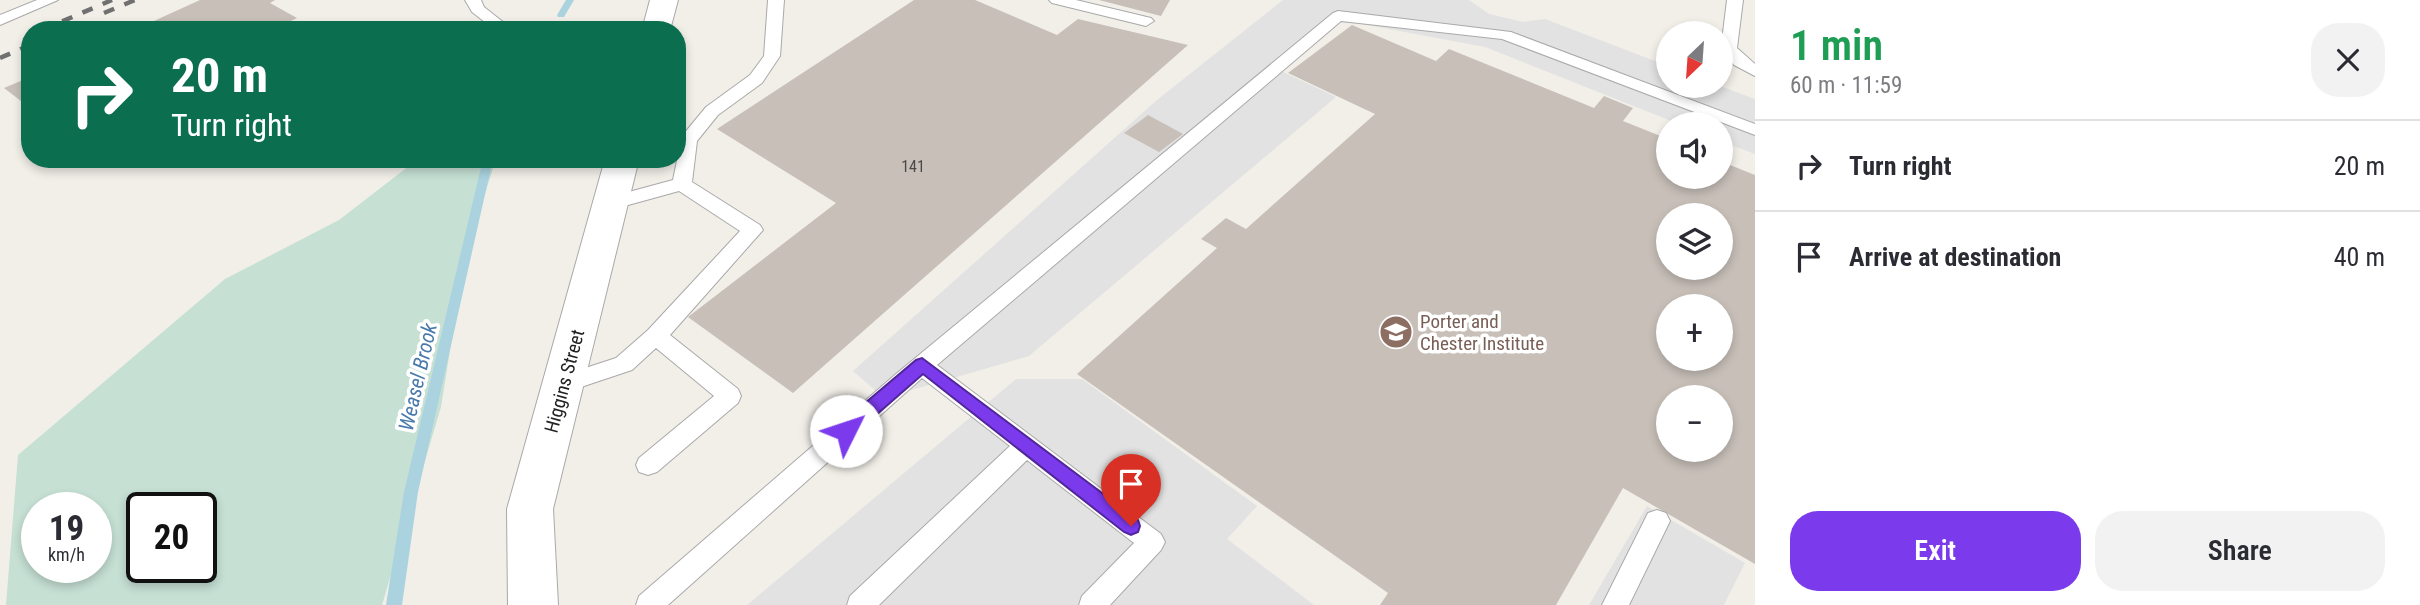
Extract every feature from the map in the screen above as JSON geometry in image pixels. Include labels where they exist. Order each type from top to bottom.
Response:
[{"type":"street","points":[[658,21],[664,0]]},
{"type":"street","name":"Higgins Street","points":[[533,605],[530,509],[620,168]]},
{"type":"lane","points":[[0,20],[50,0]]},
{"type":"lane","points":[[473,0],[477,9],[493,21]]},
{"type":"lane","points":[[686,155],[688,140],[712,111],[757,79],[772,56],[776,0]]},
{"type":"lane","points":[[1057,0],[1146,21]]},
{"type":"lane","points":[[1735,0],[1729,49],[1740,62],[1755,71]]},
{"type":"lane","points":[[649,605],[750,513],[922,365],[1338,16],[1505,35],[1755,130]]},
{"type":"lane","points":[[682,184],[684,168]]},
{"type":"lane","points":[[563,384],[624,364],[656,336],[753,230],[682,184],[610,204]]},
{"type":"lane","points":[[648,465],[730,396],[656,336]]},
{"type":"lane","points":[[922,365],[1152,542],[1092,605]]},
{"type":"lane","points":[[860,605],[1026,446]]},
{"type":"lane","points":[[1615,605],[1657,522]]},
{"type":"green space","points":[[406,168],[493,168],[465,256],[441,407],[382,605],[6,605],[18,455],[225,279],[339,220]]},
{"type":"shaded area","points":[[1283,0],[1469,0],[1489,14],[1523,22],[1545,19],[1656,61],[1656,98],[1733,98],[1733,91],[1755,99],[1755,154],[1733,146],[1733,112],[1656,112],[1656,115],[1485,47],[1357,23],[1337,22],[1281,71],[1336,97],[1029,356],[884,398],[853,371],[1157,100]]},
{"type":"shaded area","points":[[1016,379],[1082,379],[1257,506],[1227,539],[1314,605],[747,605]]},
{"type":"shaded area","points":[[1647,506],[1745,563],[1724,605],[1589,605]]},
{"type":"building","points":[[200,0],[275,0],[270,3],[297,18],[291,21],[154,21]]},
{"type":"building","points":[[914,0],[975,0],[1057,35],[1078,19],[1188,45],[793,393],[688,317],[836,203],[717,129]]},
{"type":"building","points":[[1099,0],[1170,0],[1161,16]]},
{"type":"building","name":"Porter and Chester Institute","points":[[1352,25],[1436,61],[1449,49],[1594,108],[1604,96],[1633,108],[1623,121],[1656,134],[1656,189],[1733,189],[1733,166],[1755,175],[1755,564],[1623,488],[1556,605],[1380,605],[1388,593],[1077,374],[1217,248],[1201,239],[1226,218],[1246,229],[1375,114],[1288,73]]},
{"type":"building","points":[[21,81],[21,101],[4,88]]},
{"type":"building","points":[[1148,115],[1183,134],[1159,152],[1124,133]]},
{"type":"waterway","name":"Weasel Brook","points":[[561,15],[570,0]]},
{"type":"waterway","name":"Weasel Brook","points":[[394,605],[411,492],[486,168]]},
{"type":"railway","points":[[63,21],[112,0]]},
{"type":"railway","points":[[104,13],[135,0]]},
{"type":"railway","points":[[0,58],[21,49]]},
{"type":"place","name":"Porter and Chester Institute","points":[[1396,332]]},
{"type":"route","points":[[846,431],[922,365],[1131,526]]}]
